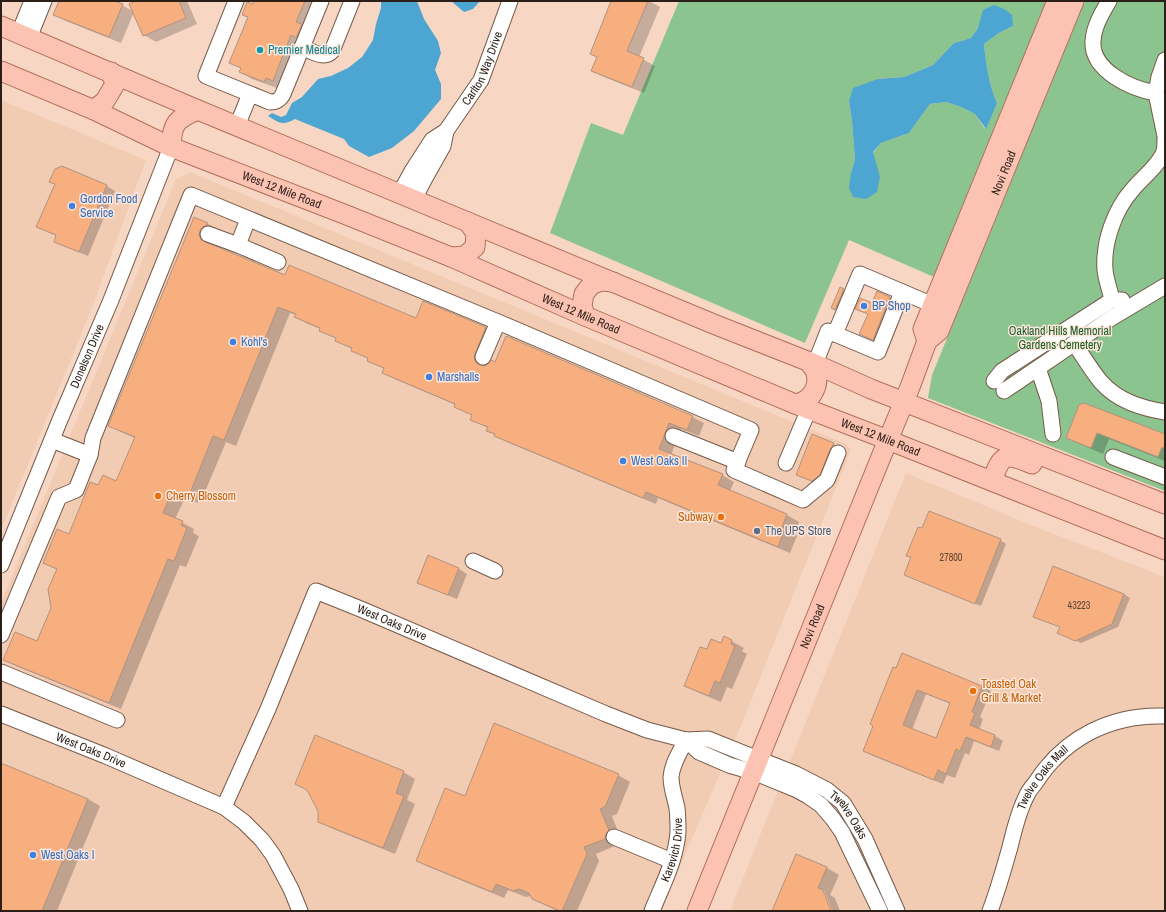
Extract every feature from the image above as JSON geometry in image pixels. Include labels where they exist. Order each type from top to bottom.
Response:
[{"type":"main road","name":"Novi Road","points":[[927,341],[923,329],[1056,1]]},
{"type":"main road","name":"Novi Road","points":[[697,911],[927,341],[939,331],[1074,1]]},
{"type":"main road","points":[[1,26],[198,110],[812,363],[871,389],[1165,504]]},
{"type":"main road","name":"West 12 Mile Road","points":[[1,71],[94,110],[171,147],[451,257],[585,316],[802,407],[1165,550]]},
{"type":"main road","points":[[94,110],[105,101],[115,84],[111,72]]},
{"type":"main road","points":[[171,147],[172,133],[177,122],[185,115],[198,110]]},
{"type":"main road","points":[[451,257],[465,256],[475,247],[476,233],[468,222]]},
{"type":"main road","points":[[585,316],[582,305],[584,294],[591,286],[602,281],[613,282]]},
{"type":"main road","points":[[802,407],[803,403],[810,397],[815,389],[816,375],[812,363]]},
{"type":"main road","points":[[992,481],[1000,462],[1006,457],[1011,456],[1118,497],[1144,496]]},
{"type":"main road","points":[[1046,503],[1074,500],[1165,537]]},
{"type":"street","points":[[24,36],[32,1]]},
{"type":"street","points":[[24,36],[44,1]]},
{"type":"street","points":[[236,1],[206,76],[270,102],[276,102],[280,99],[321,1]]},
{"type":"street","points":[[302,47],[321,55],[325,56],[330,54],[352,1]]},
{"type":"street","name":"Carlton Way Drive","points":[[407,196],[425,178],[443,146],[446,131],[481,80],[510,1]]},
{"type":"street","points":[[1109,1],[1098,22],[1094,35],[1094,48],[1098,58],[1111,74],[1121,81],[1147,92],[1156,93]]},
{"type":"street","points":[[1165,60],[1158,77],[1156,93],[1165,136]]},
{"type":"street","points":[[237,126],[250,94]]},
{"type":"street","points":[[1112,300],[1105,271],[1105,254],[1111,227],[1122,204],[1131,191],[1160,159],[1163,153],[1165,139]]},
{"type":"street","name":"Donelson Drive","points":[[1,566],[111,300],[171,147]]},
{"type":"street","points":[[1,635],[59,497],[76,490],[90,455],[92,438],[191,195],[498,322],[751,430],[734,470],[804,500],[827,480],[838,453]]},
{"type":"street","points":[[238,246],[248,219]]},
{"type":"street","points":[[208,234],[278,262]]},
{"type":"street","points":[[836,334],[860,274],[933,305]]},
{"type":"street","points":[[1142,300],[1112,300],[1002,371],[999,386],[1038,368],[1113,317],[1142,300],[1165,286]]},
{"type":"street","points":[[812,363],[828,331],[878,352],[902,292]]},
{"type":"street","points":[[483,357],[498,322]]},
{"type":"street","points":[[1074,343],[1101,382],[1120,398],[1141,407],[1165,412]]},
{"type":"street","points":[[1038,368],[1049,401],[1053,434]]},
{"type":"street","points":[[786,463],[802,407]]},
{"type":"street","points":[[673,436],[738,462]]},
{"type":"street","points":[[52,440],[90,455]]},
{"type":"street","points":[[1113,456],[1165,477]]},
{"type":"street","points":[[473,561],[495,571]]},
{"type":"street","name":"West Oaks Drive","points":[[224,807],[268,709],[316,591],[647,730],[686,740],[708,739],[756,766]]},
{"type":"street","points":[[1,672],[117,720]]},
{"type":"street","name":"West Oaks Drive","points":[[1,714],[106,756],[224,807],[244,822],[262,840],[273,855],[291,889],[300,911]]},
{"type":"street","name":"Twelve Oaks Mall","points":[[990,911],[999,887],[1015,826],[1027,795],[1044,770],[1067,746],[1094,729],[1124,719],[1148,715],[1165,716]]},
{"type":"street","name":"Karevich Drive","points":[[652,911],[672,862],[676,844],[678,820],[671,777],[676,760],[686,740]]},
{"type":"street","name":"Twelve Oaks","points":[[756,766],[808,796],[821,805],[833,819],[842,832],[880,911]]},
{"type":"street","name":"Twelve Oaks","points":[[756,766],[796,774],[827,790],[843,803],[865,839],[897,911]]},
{"type":"street","points":[[614,837],[672,862]]},
{"type":"shaded area","points":[[1,100],[146,160],[91,310],[1,530]]},
{"type":"shaded area","points":[[190,172],[846,444],[851,450],[743,721],[662,911],[1,911],[1,603],[176,179]]},
{"type":"shaded area","points":[[906,473],[1036,527],[1165,577],[1165,911],[730,911]]},
{"type":"green space","points":[[679,1],[1047,1],[934,277],[849,240],[805,343],[550,233],[591,123],[623,135]],"holes":[[[1013,26],[999,33],[984,44],[988,74],[997,103],[985,129],[975,114],[961,107],[946,102],[930,104],[909,133],[881,143],[873,153],[875,161],[851,173],[855,160],[849,101],[878,79],[904,77],[933,65],[954,43],[971,38],[978,28]]]},
{"type":"green space","name":"Oakland Hills Memorial Gardens Cemetery","points":[[1085,1],[1165,1],[1165,491],[928,398],[932,375]]},
{"type":"water","points":[[381,1],[417,1],[424,19],[438,41],[441,53],[435,70],[441,84],[441,99],[414,131],[392,148],[369,157],[349,146],[344,139],[295,119],[281,123],[268,116],[272,113],[281,117],[286,115],[292,103],[302,97],[318,79],[331,76],[348,68],[362,57],[373,40],[381,8]]},
{"type":"water","points":[[451,1],[480,1],[473,9],[464,12]]},
{"type":"water","points":[[994,5],[1004,9],[1012,15],[1013,26],[999,33],[984,44],[988,74],[997,103],[986,129],[975,114],[961,107],[946,102],[930,104],[909,133],[881,143],[873,152],[880,177],[877,192],[866,199],[853,197],[849,188],[855,160],[849,101],[853,88],[878,79],[904,77],[933,65],[954,43],[971,38],[978,28],[983,10]]},
{"type":"building","points":[[59,1],[115,1],[123,4],[109,37],[53,15]]},
{"type":"building","points":[[135,1],[179,1],[186,18],[143,36],[129,4]]},
{"type":"building","name":"Premier Medical","points":[[254,1],[305,1],[296,22],[302,24],[296,38],[291,35],[273,81],[266,78],[264,82],[239,72],[241,68],[229,63],[248,17],[242,15],[247,2],[253,4]]},
{"type":"building","points":[[611,1],[648,1],[627,51],[644,58],[632,87],[591,71],[597,57],[590,54]]},
{"type":"building","name":"Gordon Food Service","points":[[62,166],[107,185],[79,252],[54,242],[56,235],[36,227],[55,184],[49,182],[55,169]]},
{"type":"building","name":"West Oaks II","points":[[194,217],[208,223],[200,231],[199,235],[201,240],[285,275],[289,265],[416,318],[423,301],[486,327],[474,358],[480,365],[484,366],[491,360],[495,362],[506,336],[693,416],[687,430],[669,423],[659,449],[723,474],[718,485],[787,514],[782,527],[785,528],[778,547],[646,492],[643,498],[494,436],[495,434],[486,431],[488,427],[470,420],[472,415],[454,407],[455,404],[382,373],[384,368],[367,361],[368,358],[351,351],[352,348],[335,341],[336,338],[319,331],[320,328],[294,317],[296,314],[278,307],[224,440],[213,436],[190,493],[187,492],[186,497],[172,492],[163,513],[183,521],[181,525],[187,528],[174,561],[168,559],[109,703],[3,660],[15,632],[37,641],[51,608],[48,589],[57,569],[43,563],[57,529],[69,534],[90,482],[98,485],[103,475],[116,481],[135,437],[108,426]]},
{"type":"building","points":[[840,287],[844,289],[835,310],[831,308]]},
{"type":"building","points":[[877,291],[890,297],[873,340],[859,334],[868,314],[855,309],[860,298],[872,303]]},
{"type":"building","points":[[1084,403],[1165,434],[1165,449],[1162,447],[1158,457],[1097,433],[1091,448],[1066,438],[1079,405]]},
{"type":"building","points":[[812,434],[834,443],[820,475],[812,481],[796,475]]},
{"type":"building","points":[[929,511],[1001,539],[975,604],[904,575],[911,557],[906,556],[918,527],[922,528]]},
{"type":"building","points":[[428,555],[459,568],[448,595],[417,583]]},
{"type":"building","points":[[1053,566],[1124,594],[1112,624],[1075,641],[1057,633],[1060,627],[1033,617]]},
{"type":"building","points":[[724,636],[732,640],[731,644],[735,646],[720,683],[715,681],[709,696],[684,686],[700,647],[707,649],[711,639],[721,643]]},
{"type":"building","points":[[902,653],[982,686],[972,712],[975,713],[970,725],[995,735],[991,747],[966,737],[960,751],[956,749],[946,774],[938,770],[934,780],[863,751],[873,726],[870,724],[893,667],[896,668]],"holes":[[[917,690],[950,703],[936,738],[903,725]]]},
{"type":"building","points":[[494,723],[619,774],[605,807],[600,809],[609,830],[605,839],[584,847],[587,854],[562,911],[532,899],[529,893],[519,889],[513,891],[496,884],[492,892],[416,861],[445,788],[465,796]]},
{"type":"building","points":[[315,735],[404,771],[396,793],[404,796],[383,848],[318,822],[318,811],[307,790],[295,784]]},
{"type":"building","name":"West Oaks I","points":[[1,763],[88,799],[42,911],[1,911]]},
{"type":"building","points":[[796,854],[827,867],[818,888],[823,890],[831,911],[772,911]]},
{"type":"place","name":"Premier Medical","points":[[260,50]]},
{"type":"place","name":"Gordon Food Service","points":[[72,206]]},
{"type":"place","name":"BP Shop","points":[[864,306]]},
{"type":"place","name":"Kohl's","points":[[233,342]]},
{"type":"place","name":"Marshalls","points":[[429,377]]},
{"type":"place","name":"West Oaks II","points":[[623,461]]},
{"type":"place","name":"Cherry Blossom","points":[[158,496]]},
{"type":"place","name":"Subway","points":[[721,517]]},
{"type":"place","name":"The UPS Store","points":[[757,531]]},
{"type":"place","name":"Toasted Oak Grill & Market","points":[[973,691]]},
{"type":"place","name":"West Oaks I","points":[[33,855]]}]
